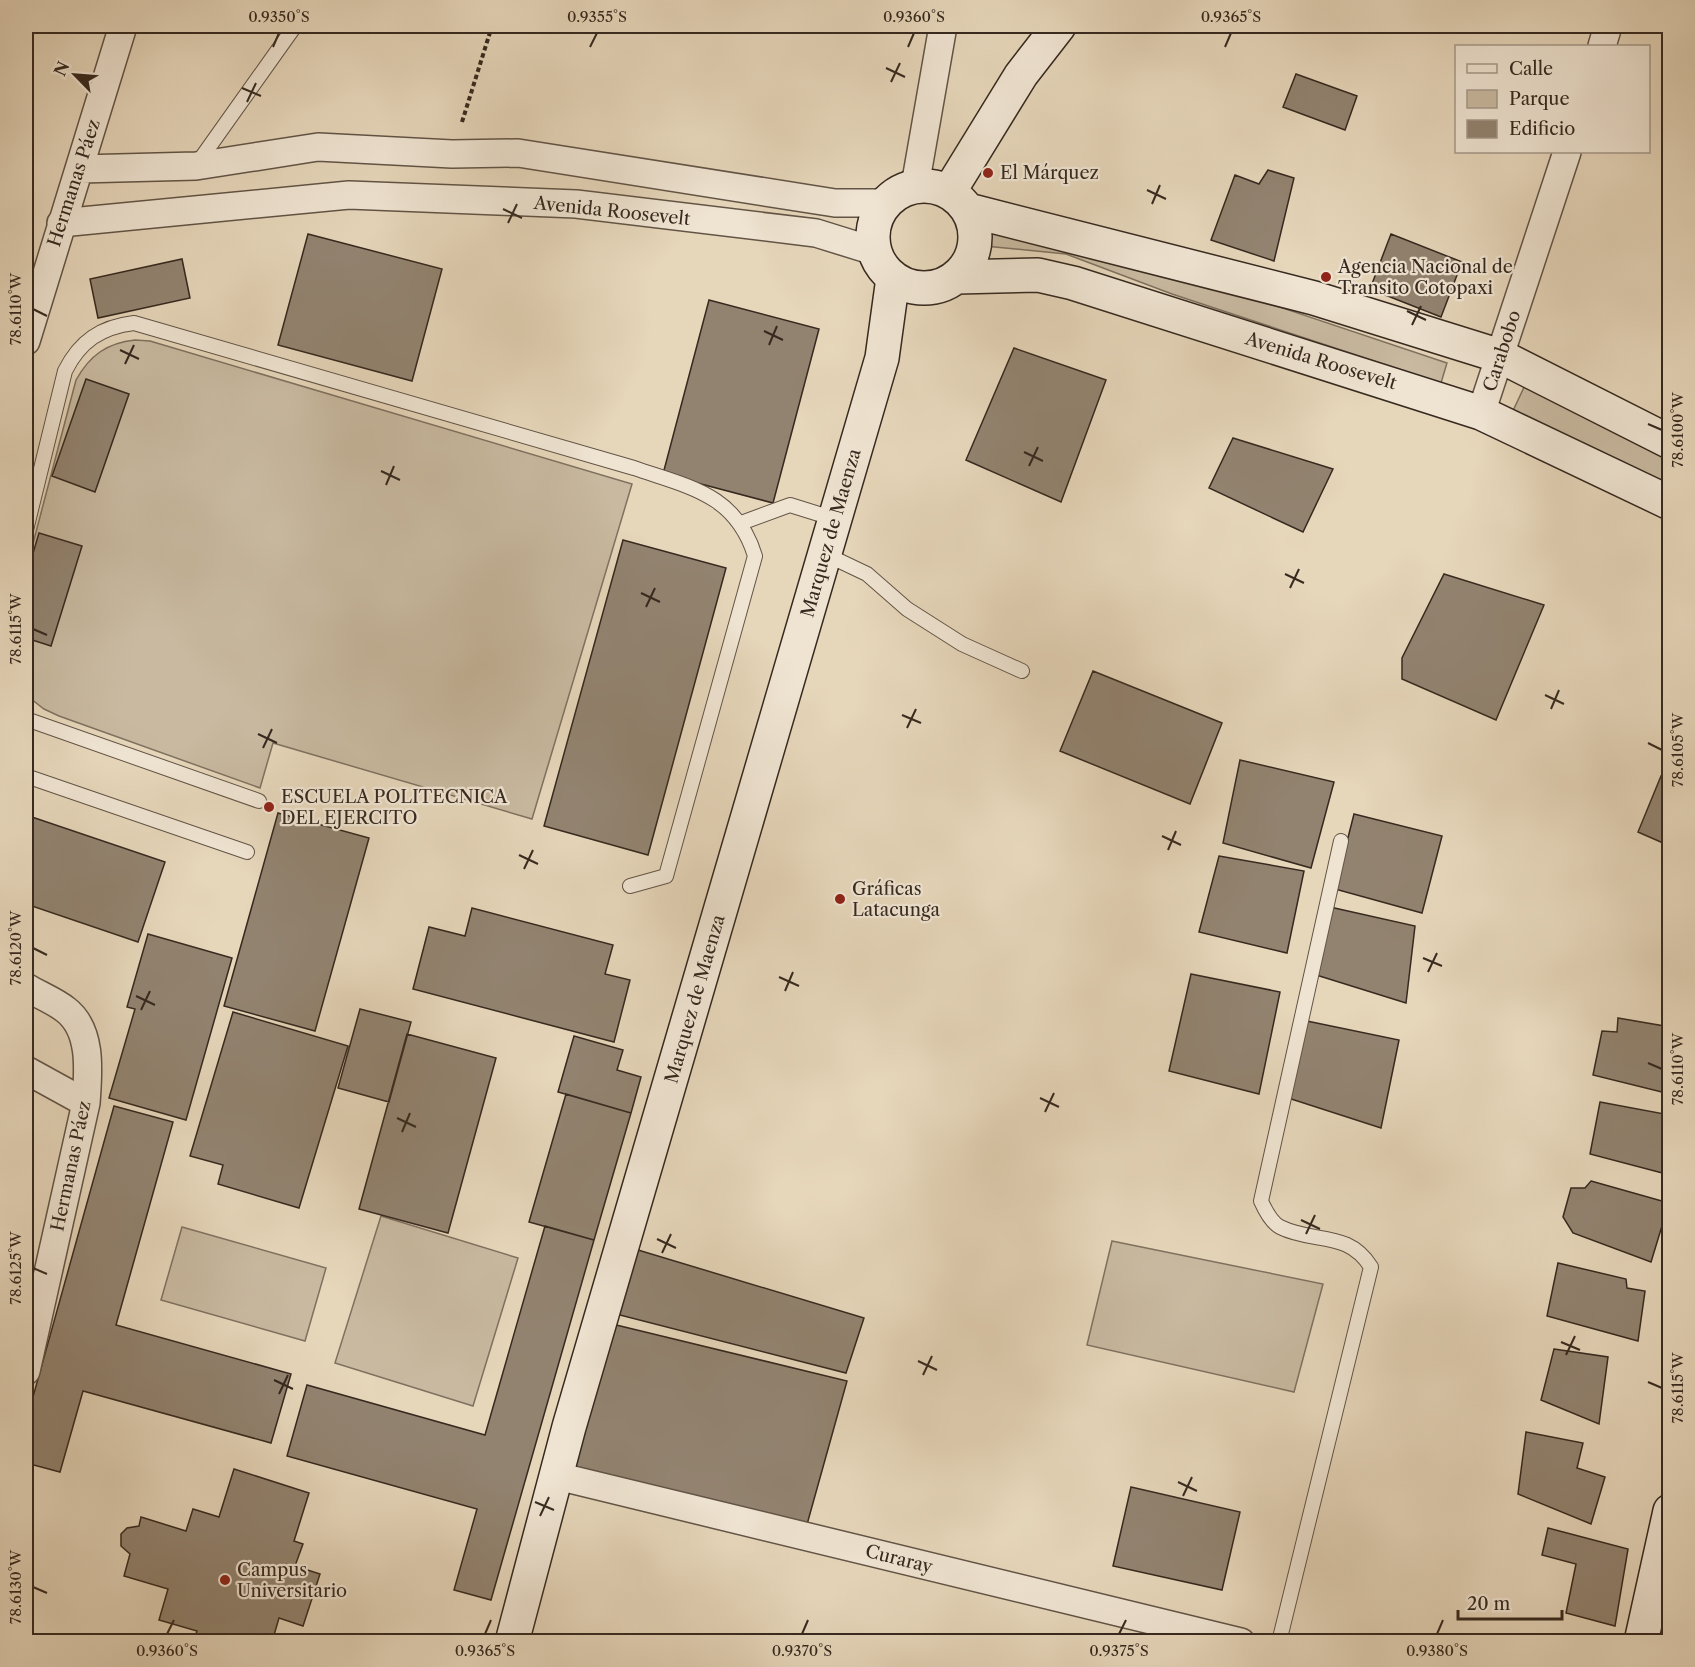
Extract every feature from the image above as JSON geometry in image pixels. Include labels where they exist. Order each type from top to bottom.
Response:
[{"type":"street","name":"Hermanas Páez","points":[[26,341],[123,26]]},
{"type":"street","points":[[915,186],[943,26]]},
{"type":"street","points":[[958,201],[1021,75],[1059,26]]},
{"type":"street","points":[[1602,45],[1608,26]]},
{"type":"street","points":[[80,169],[196,166],[318,147],[452,154],[518,153],[835,203],[885,203]]},
{"type":"street","name":"Carabobo","points":[[1481,413],[1567,153]]},
{"type":"street","points":[[958,201],[974,227],[975,246],[969,263],[957,277],[938,287],[906,284],[881,266],[874,250],[873,234],[877,217],[885,203],[899,192],[915,186],[932,186],[958,201],[1314,298],[1500,356],[1670,442]]},
{"type":"street","name":"Avenida Roosevelt","points":[[61,224],[349,195],[576,204],[816,233],[874,250]]},
{"type":"street","name":"Avenida Roosevelt","points":[[957,277],[1038,275],[1073,283],[1481,413],[1670,503]]},
{"type":"street","name":"Marquez de Maenza","points":[[512,1641],[569,1427],[882,358],[906,284]]},
{"type":"street","name":"Hermanas Páez","points":[[26,987],[68,1011],[83,1036],[89,1069],[86,1103],[26,1371]]},
{"type":"street","points":[[26,1070],[86,1103]]},
{"type":"street","name":"Curaray","points":[[557,1476],[1241,1641]]},
{"type":"street","points":[[1641,1641],[1670,1511]]},
{"type":"lane","points":[[196,166],[295,26]]},
{"type":"lane","points":[[26,530],[65,370],[73,357],[94,335],[113,327],[134,323],[634,468],[705,493],[730,510],[741,523],[755,556],[666,876],[630,886]]},
{"type":"lane","points":[[741,523],[790,505],[835,519]]},
{"type":"lane","points":[[825,554],[867,574],[907,609],[962,644],[1023,671]]},
{"type":"lane","points":[[26,719],[259,801]]},
{"type":"lane","points":[[26,777],[247,852]]},
{"type":"lane","points":[[1279,1641],[1371,1267],[1362,1253],[1351,1245],[1279,1227],[1267,1214],[1261,1201],[1341,841]]},
{"type":"path","points":[[452,154],[492,26]]},
{"type":"green space","points":[[994,221],[1178,273],[1447,363],[1441,383],[1172,294],[1066,254],[985,246]]},
{"type":"green space","points":[[135,340],[150,341],[632,484],[532,819],[273,743],[260,788],[59,716],[44,709],[26,695],[26,570],[76,380],[93,357],[100,352],[116,344]]},
{"type":"green space","points":[[1526,383],[1669,454],[1669,486],[1512,413]]},
{"type":"green space","points":[[381,1216],[518,1258],[473,1406],[335,1363]]},
{"type":"green space","points":[[182,1227],[326,1268],[305,1341],[161,1300]]},
{"type":"green space","points":[[1112,1241],[1323,1284],[1294,1392],[1087,1345]]},
{"type":"building","points":[[1296,74],[1357,96],[1345,130],[1283,107]]},
{"type":"building","points":[[1268,170],[1294,178],[1274,261],[1211,240],[1235,175],[1259,184]]},
{"type":"building","points":[[308,234],[442,269],[412,381],[278,345]]},
{"type":"building","points":[[1391,234],[1462,262],[1441,317],[1370,289]]},
{"type":"building","points":[[182,259],[190,298],[98,318],[90,279]]},
{"type":"building","points":[[709,300],[819,329],[773,503],[663,474]]},
{"type":"building","points":[[1014,348],[1106,380],[1061,502],[966,460]]},
{"type":"building","points":[[86,379],[129,394],[95,492],[52,476]]},
{"type":"building","points":[[1233,438],[1333,469],[1303,532],[1209,488]]},
{"type":"building","points":[[39,533],[82,546],[51,646],[26,638],[26,577]]},
{"type":"building","points":[[623,540],[726,568],[648,855],[544,826]]},
{"type":"building","points":[[1444,574],[1544,605],[1496,720],[1402,679],[1402,658]]},
{"type":"building","points":[[1093,671],[1222,723],[1190,804],[1060,751]]},
{"type":"building","points":[[1240,760],[1334,782],[1311,868],[1223,843]]},
{"type":"building","points":[[1661,776],[1670,780],[1670,846],[1638,832]]},
{"type":"building","points":[[278,813],[369,838],[315,1031],[224,1006]]},
{"type":"building","points":[[1354,814],[1442,836],[1422,913],[1335,889]]},
{"type":"building","points":[[26,815],[165,862],[138,942],[26,904]]},
{"type":"building","points":[[1219,856],[1304,871],[1287,953],[1199,932]]},
{"type":"building","points":[[1330,907],[1415,926],[1406,1003],[1313,974]]},
{"type":"building","points":[[472,908],[613,945],[605,974],[630,980],[614,1042],[413,989],[429,927],[465,936]]},
{"type":"building","points":[[148,934],[232,958],[186,1120],[109,1098],[135,1009],[127,1007]]},
{"type":"building","points":[[1191,974],[1280,992],[1259,1094],[1169,1071]]},
{"type":"building","points":[[360,1009],[411,1022],[389,1102],[338,1088]]},
{"type":"building","points":[[233,1012],[348,1046],[299,1208],[218,1184],[223,1165],[190,1156]]},
{"type":"building","points":[[1618,1018],[1670,1027],[1670,1094],[1593,1075],[1602,1031],[1617,1032]]},
{"type":"building","points":[[1302,1020],[1399,1040],[1381,1128],[1285,1097]]},
{"type":"building","points":[[407,1034],[496,1058],[448,1233],[359,1209]]},
{"type":"building","points":[[574,1036],[623,1050],[617,1070],[641,1077],[631,1113],[558,1092]]},
{"type":"building","points":[[566,1094],[631,1113],[594,1240],[529,1222]]},
{"type":"building","points":[[1600,1102],[1670,1115],[1670,1175],[1590,1154]]},
{"type":"building","points":[[114,1106],[173,1122],[116,1325],[291,1374],[271,1443],[83,1391],[60,1472],[26,1463],[26,1422]]},
{"type":"building","points":[[1591,1181],[1669,1203],[1651,1262],[1573,1233],[1563,1217],[1571,1188],[1585,1188]]},
{"type":"building","points":[[545,1226],[594,1240],[491,1600],[454,1590],[477,1509],[287,1456],[307,1385],[485,1435]]},
{"type":"building","points":[[638,1250],[864,1318],[846,1373],[616,1314]]},
{"type":"building","points":[[1558,1263],[1626,1279],[1627,1288],[1645,1291],[1638,1341],[1547,1316]]},
{"type":"building","points":[[608,1323],[847,1381],[806,1528],[568,1469]]},
{"type":"building","points":[[1554,1349],[1608,1357],[1599,1424],[1541,1400]]},
{"type":"building","points":[[1526,1432],[1583,1443],[1577,1468],[1605,1477],[1591,1524],[1518,1494]]},
{"type":"building","points":[[234,1469],[309,1493],[294,1541],[303,1544],[295,1566],[320,1574],[303,1626],[279,1618],[272,1642],[193,1642],[197,1631],[159,1620],[168,1589],[124,1576],[130,1554],[121,1546],[121,1534],[127,1528],[139,1526],[141,1517],[186,1531],[193,1509],[219,1517]]},
{"type":"building","points":[[1131,1487],[1240,1512],[1222,1590],[1113,1566]]},
{"type":"building","points":[[1548,1528],[1628,1549],[1615,1626],[1566,1613],[1576,1564],[1542,1555]]},
{"type":"place","name":"El Márquez","points":[[988,173]]},
{"type":"place","name":"Agencia Nacional de Transito Cotopaxi","points":[[1326,277]]},
{"type":"place","name":"ESCUELA POLITECNICA DEL EJERCITO","points":[[269,807]]},
{"type":"place","name":"Gráficas Latacunga","points":[[840,899]]},
{"type":"place","name":"Campus Universitario","points":[[225,1580]]}]
